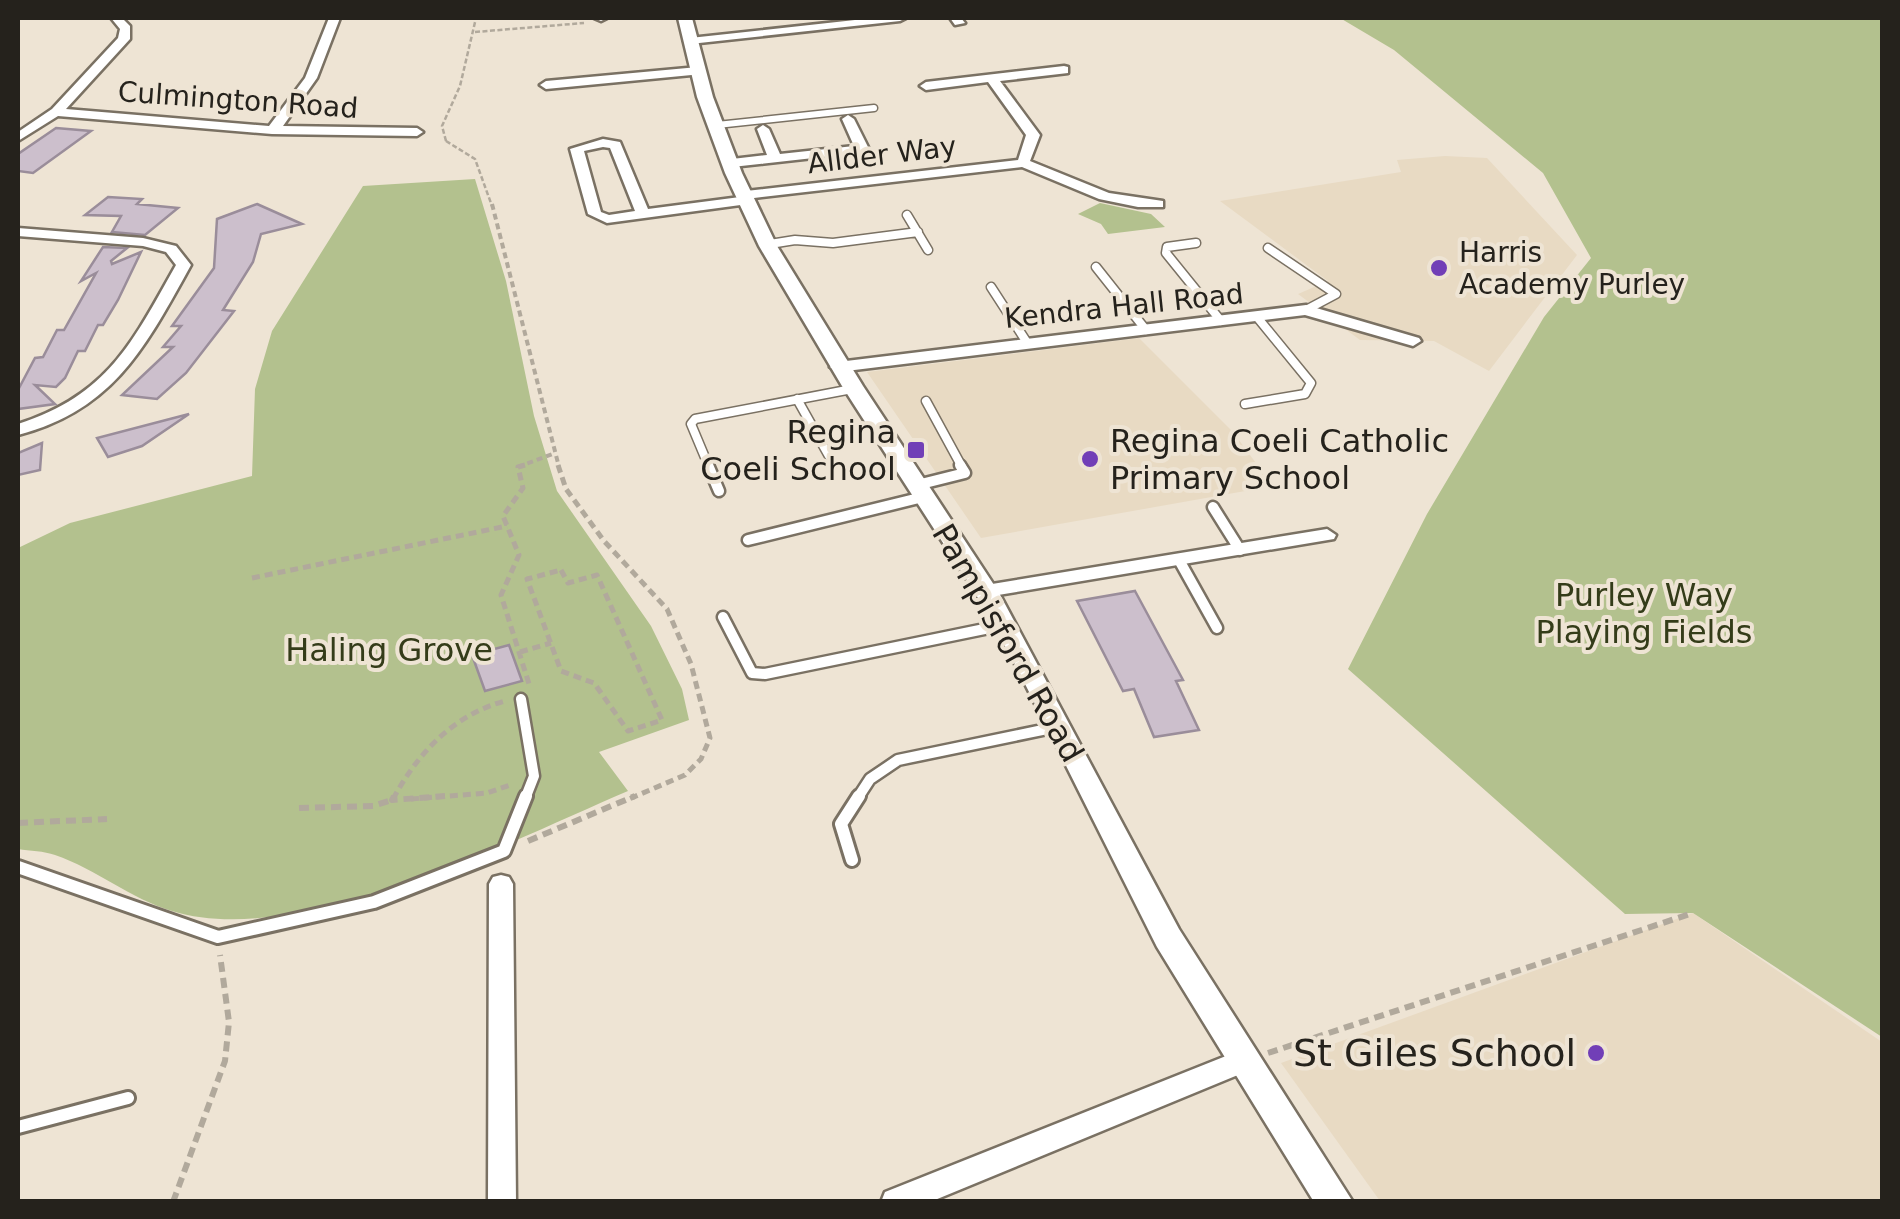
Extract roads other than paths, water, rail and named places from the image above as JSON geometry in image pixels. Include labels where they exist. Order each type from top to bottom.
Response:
[{"type":"street","points":[[18,137],[56,112],[124,39],[126,28],[116,18]]},
{"type":"street","points":[[272,130],[310,85],[336,18]]},
{"type":"street","name":"Pampisford Road","points":[[685,18],[698,71],[732,164],[770,244],[838,367],[986,590],[1149,903],[1242,1062],[1335,1202]]},
{"type":"street","points":[[690,42],[900,18]]},
{"type":"street","points":[[926,86],[1064,70]]},
{"type":"street","points":[[548,102],[545,80],[698,71]]},
{"type":"street","points":[[992,79],[1033,135],[1023,163],[1064,177],[1115,202],[1158,204]]},
{"type":"street","name":"Culmington Road","points":[[56,112],[272,130],[417,132]]},
{"type":"street","points":[[732,164],[862,149],[848,119]]},
{"type":"street","points":[[763,129],[776,158]]},
{"type":"street","name":"Allder Way","points":[[642,214],[615,145],[582,146],[576,152],[594,214],[607,219],[642,214],[747,197],[1023,163]]},
{"type":"street","points":[[18,232],[143,242],[171,249],[184,265],[108,384],[50,421],[18,430]]},
{"type":"street","name":"Kendra Hall Road","points":[[838,367],[1026,341],[1306,310],[1413,341]]},
{"type":"street","points":[[986,590],[1327,535]]},
{"type":"street","points":[[501,884],[502,1202]]},
{"type":"street","points":[[895,1202],[1242,1062]]},
{"type":"lane","points":[[717,124],[874,108]]},
{"type":"lane","points":[[907,215],[928,250]]},
{"type":"lane","points":[[770,244],[795,240],[832,243],[918,232]]},
{"type":"lane","points":[[1196,242],[1167,247],[1166,253],[1221,321]]},
{"type":"lane","points":[[1268,248],[1336,294],[1306,310]]},
{"type":"lane","points":[[1096,268],[1146,330]]},
{"type":"lane","points":[[991,287],[1026,341]]},
{"type":"lane","points":[[1245,404],[1305,394],[1312,383],[1256,316]]},
{"type":"lane","points":[[719,491],[690,424],[695,419],[852,389]]},
{"type":"lane","points":[[797,400],[830,456]]},
{"type":"lane","points":[[748,540],[920,491],[965,474],[926,402]]},
{"type":"lane","points":[[1213,507],[1240,550]]},
{"type":"lane","points":[[1179,560],[1217,628]]},
{"type":"lane","points":[[724,617],[752,673],[765,674],[1005,625]]},
{"type":"lane","points":[[18,867],[218,937],[374,902],[504,851],[534,776],[520,699]]},
{"type":"lane","points":[[852,860],[840,824],[879,770],[898,760],[1058,727]]},
{"type":"lane","points":[[18,1127],[128,1098]]},
{"type":"place","name":"Harris Academy Purley","points":[[1439,268]]},
{"type":"place","name":"Regina Coeli School","points":[[916,450]]},
{"type":"place","name":"Regina Coeli Catholic Primary School","points":[[1090,459]]},
{"type":"place","name":"St Giles School","points":[[1596,1053]]},
{"type":"park label","name":"Purley Way Playing Fields","points":[[1644,614]]},
{"type":"park label","name":"Haling Grove","points":[[389,650]]}]
